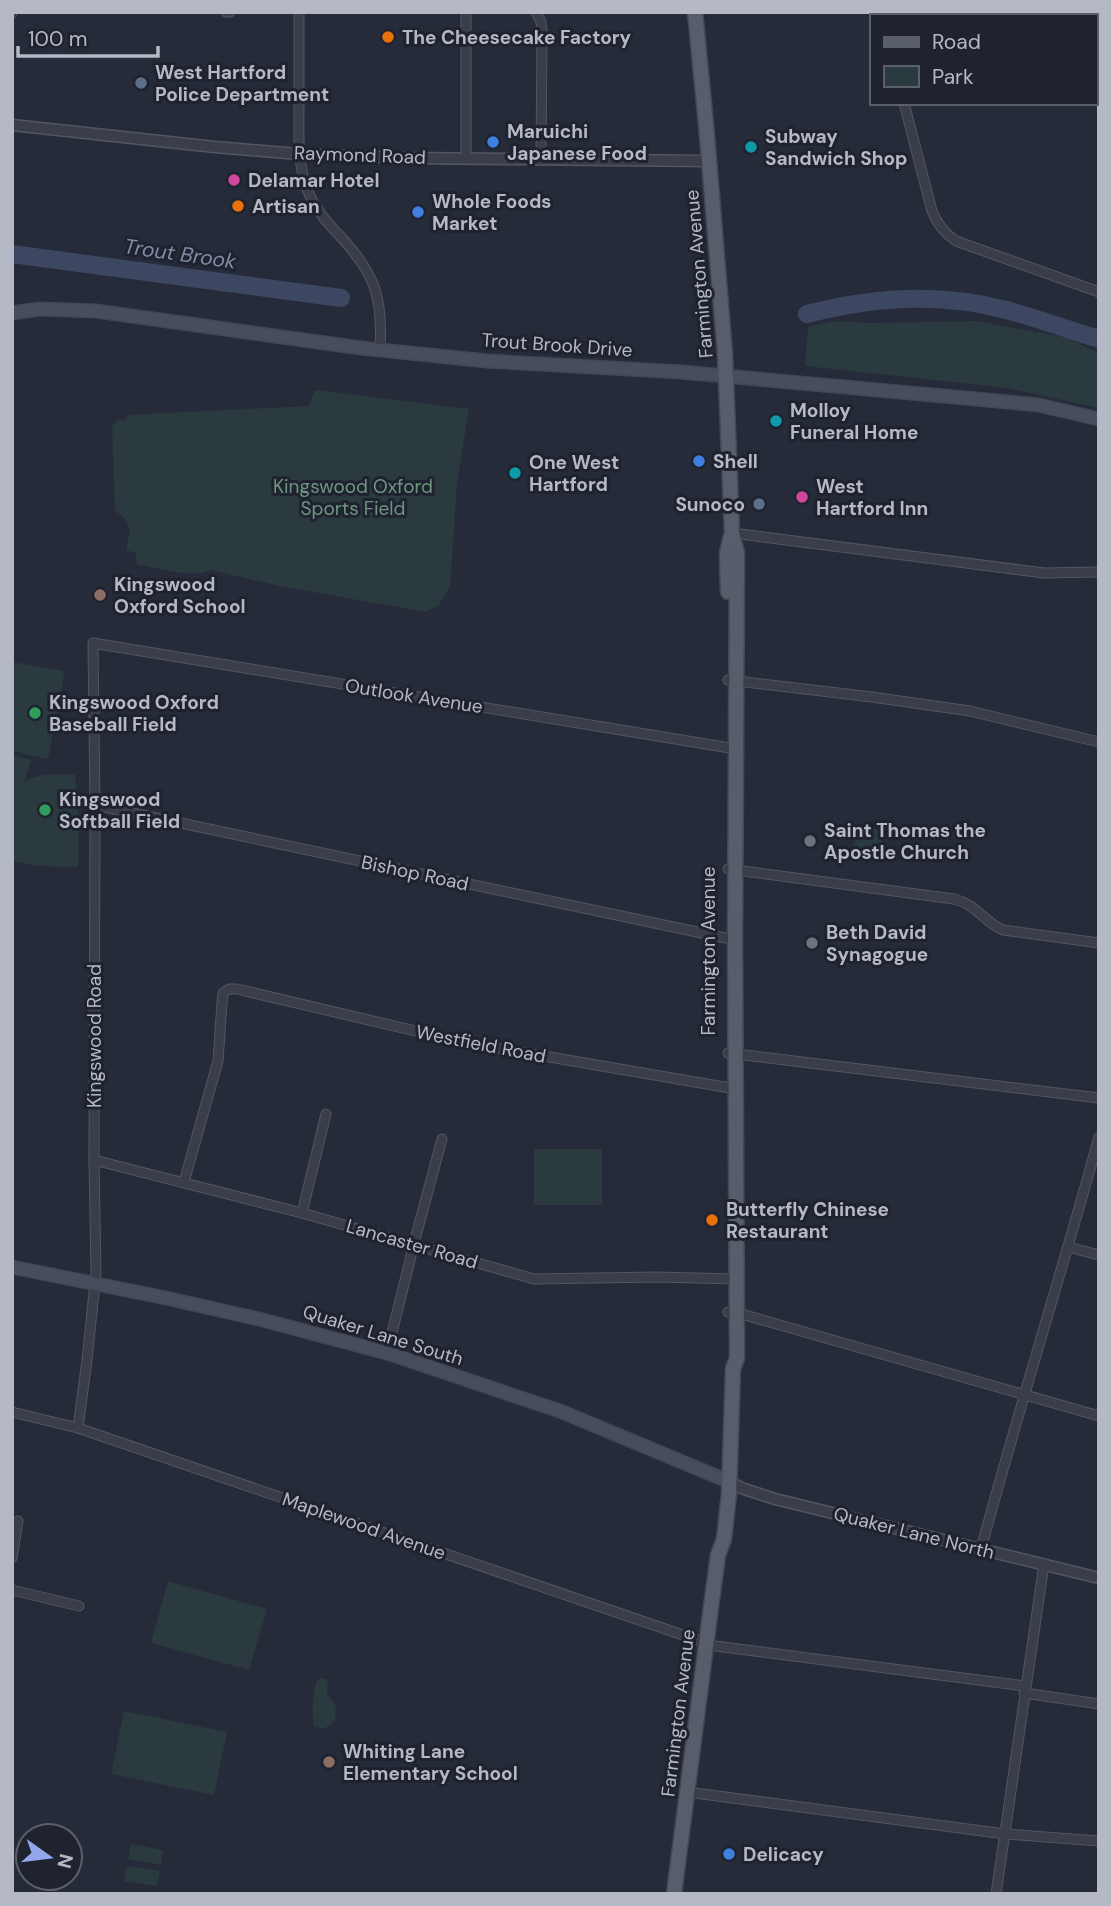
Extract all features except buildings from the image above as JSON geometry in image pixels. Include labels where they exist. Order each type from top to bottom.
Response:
[{"type":"main road","name":"Farmington Avenue","points":[[682,1894],[718,1555],[724,1539],[730,1482],[733,1369],[737,1358],[732,1312],[732,648],[737,553],[732,533],[726,377],[695,12]]},
{"type":"main road","name":"Trout Brook Drive","points":[[12,313],[40,309],[96,311],[380,350],[1038,405],[1099,419]]},
{"type":"main road","name":"Quaker Lane South","points":[[12,1267],[259,1319],[387,1353],[560,1411],[730,1482]]},
{"type":"main road","name":"Farmington Avenue","points":[[674,1894],[691,1793]]},
{"type":"street","points":[[299,12],[299,154],[306,187],[327,223],[355,252],[368,271],[380,312],[380,350]]},
{"type":"street","points":[[466,12],[466,158]]},
{"type":"street","points":[[536,12],[542,31],[541,160]]},
{"type":"street","points":[[905,105],[932,211],[948,236],[1099,292]]},
{"type":"street","name":"Raymond Road","points":[[12,125],[299,154],[405,158],[708,161]]},
{"type":"street","points":[[732,533],[1044,573],[1099,572]]},
{"type":"street","name":"Outlook Avenue","points":[[93,643],[732,748]]},
{"type":"street","name":"Kingswood Road","points":[[78,1428],[96,1284],[93,643]]},
{"type":"street","points":[[732,680],[970,711],[1099,741]]},
{"type":"street","name":"Bishop Road","points":[[95,805],[732,940]]},
{"type":"street","points":[[732,869],[954,899],[970,905],[1003,930],[1099,943]]},
{"type":"street","name":"Westfield Road","points":[[184,1182],[218,1061],[223,993],[229,989],[462,1042],[732,1089]]},
{"type":"street","points":[[732,1054],[1099,1097]]},
{"type":"street","points":[[302,1213],[326,1114]]},
{"type":"street","points":[[981,1549],[1023,1394],[1099,1137]]},
{"type":"street","points":[[387,1353],[442,1139]]},
{"type":"street","name":"Lancaster Road","points":[[94,1160],[302,1213],[534,1279],[732,1279]]},
{"type":"street","points":[[1068,1247],[1099,1255]]},
{"type":"street","points":[[732,1312],[1099,1416]]},
{"type":"street","name":"Maplewood Avenue","points":[[12,1412],[78,1428],[710,1645],[1025,1690],[1099,1704]]},
{"type":"street","name":"Quaker Lane North","points":[[730,1482],[775,1499],[1099,1578]]},
{"type":"street","points":[[12,1558],[18,1521]]},
{"type":"street","points":[[996,1894],[1044,1564]]},
{"type":"street","points":[[12,1590],[79,1606]]},
{"type":"street","points":[[691,1793],[1005,1834],[1099,1842]]},
{"type":"green space","points":[[833,321],[976,321],[1064,337],[1099,353],[1099,408],[1007,388],[805,366],[808,327]]},
{"type":"green space","name":"Kingswood Oxford Sports Field","points":[[315,390],[469,409],[457,483],[450,587],[438,606],[425,612],[280,586],[211,570],[185,573],[137,564],[136,553],[126,550],[128,524],[115,511],[112,426],[118,420],[126,421],[127,415],[309,406]]},
{"type":"green space","name":"Kingswood Oxford Baseball Field","points":[[12,662],[63,671],[48,759],[12,750]]},
{"type":"green space","name":"Kingswood Softball Field","points":[[12,755],[31,760],[24,782],[42,775],[75,774],[79,825],[78,867],[39,866],[12,861]]},
{"type":"green space","points":[[856,827],[883,830],[879,862],[852,858]]},
{"type":"green space","points":[[534,1149],[602,1149],[602,1205],[534,1205]]},
{"type":"green space","points":[[168,1581],[267,1609],[249,1670],[151,1643]]},
{"type":"green space","points":[[317,1680],[328,1680],[327,1694],[336,1706],[335,1721],[324,1729],[314,1726],[313,1715],[315,1685]]},
{"type":"green space","points":[[124,1711],[227,1732],[214,1795],[111,1774]]},
{"type":"green space","points":[[131,1844],[163,1850],[161,1865],[128,1859]]},
{"type":"green space","points":[[127,1866],[160,1871],[157,1886],[124,1881]]},
{"type":"waterway","name":"Trout Brook","points":[[12,254],[341,298]]},
{"type":"waterway","name":"Trout Brook","points":[[807,314],[881,301],[956,301],[1006,310],[1099,339]]},
{"type":"place","name":"The Cheesecake Factory","points":[[388,37]]},
{"type":"place","name":"West Hartford Police Department","points":[[141,83]]},
{"type":"place","name":"Maruichi Japanese Food","points":[[493,142]]},
{"type":"place","name":"Subway Sandwich Shop","points":[[751,147]]},
{"type":"place","name":"Delamar Hotel","points":[[234,180]]},
{"type":"place","name":"Artisan","points":[[238,206]]},
{"type":"place","name":"Whole Foods Market","points":[[418,212]]},
{"type":"place","name":"Molloy Funeral Home","points":[[776,421]]},
{"type":"place","name":"Shell","points":[[699,461]]},
{"type":"place","name":"One West Hartford","points":[[515,473]]},
{"type":"place","name":"West Hartford Inn","points":[[802,497]]},
{"type":"place","name":"Sunoco","points":[[759,504]]},
{"type":"place","name":"Kingswood Oxford School","points":[[100,595]]},
{"type":"place","name":"Kingswood Oxford Baseball Field","points":[[35,713]]},
{"type":"place","name":"Kingswood Softball Field","points":[[45,810]]},
{"type":"place","name":"Saint Thomas the Apostle Church","points":[[810,841]]},
{"type":"place","name":"Beth David Synagogue","points":[[812,943]]},
{"type":"place","name":"Butterfly Chinese Restaurant","points":[[712,1220]]},
{"type":"place","name":"Whiting Lane Elementary School","points":[[329,1762]]},
{"type":"place","name":"Delicacy","points":[[729,1854]]}]
